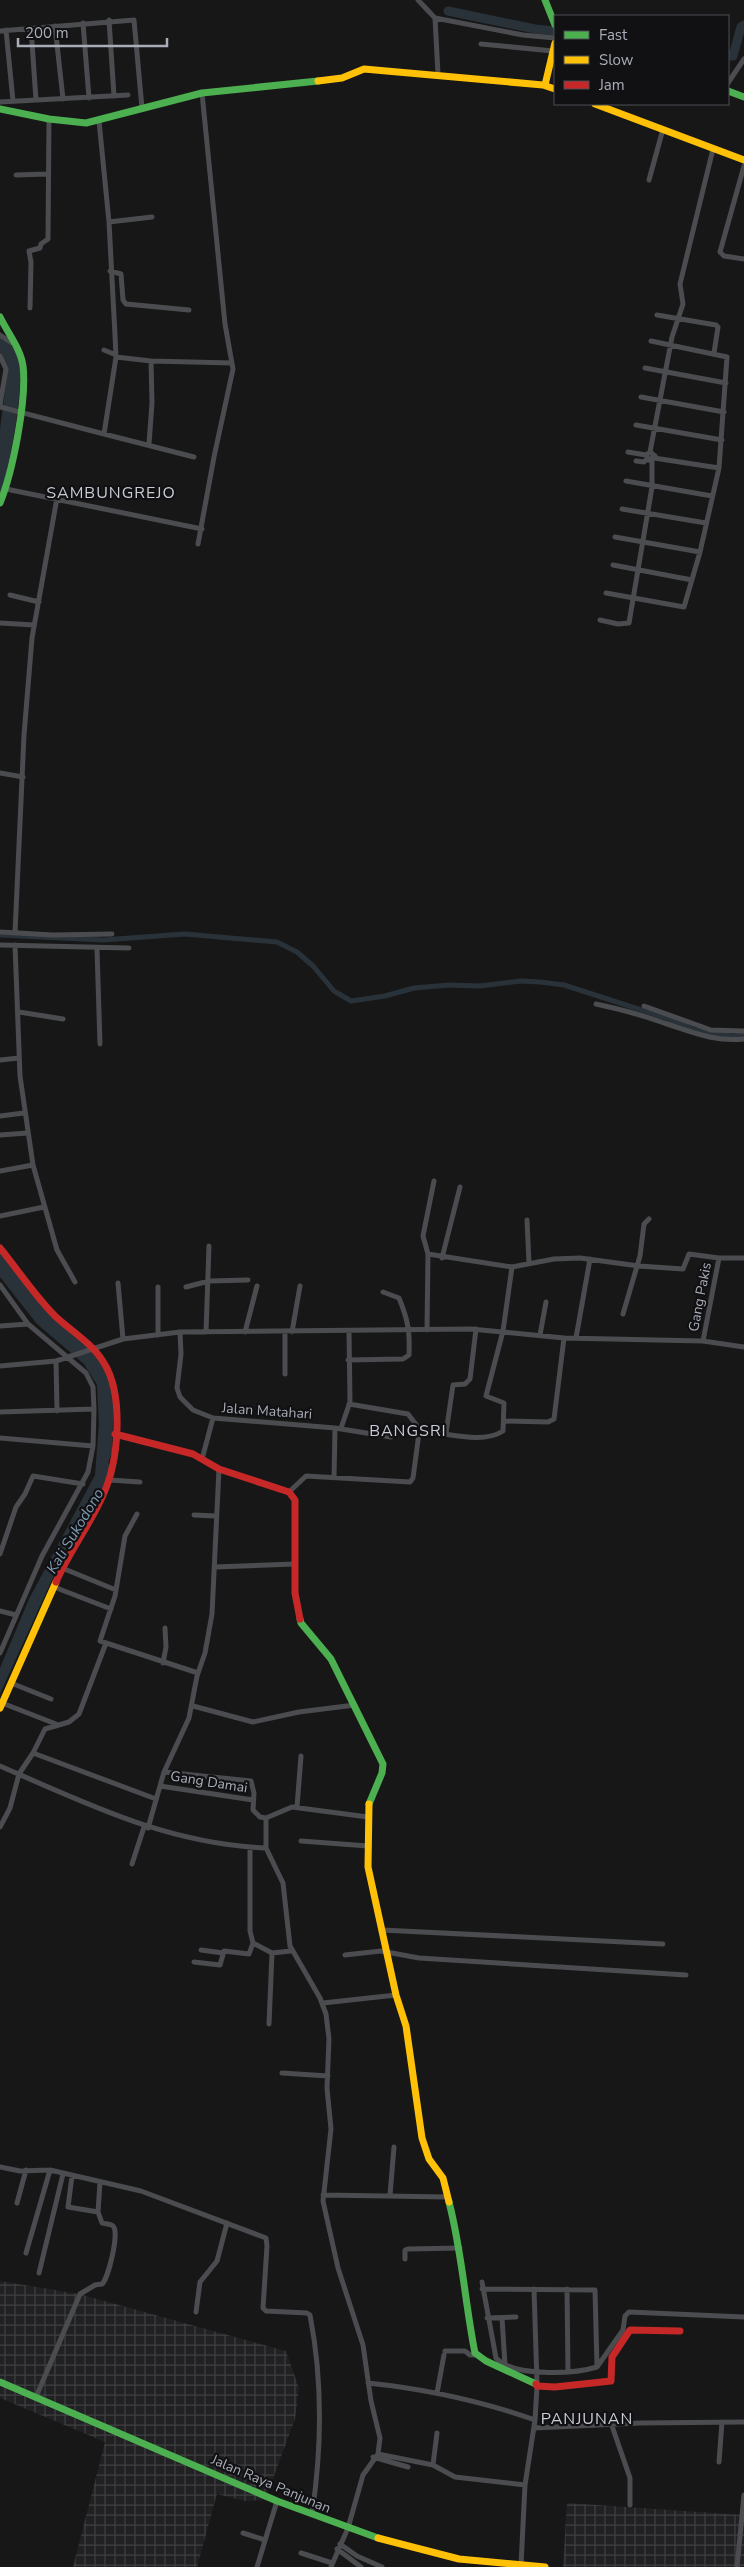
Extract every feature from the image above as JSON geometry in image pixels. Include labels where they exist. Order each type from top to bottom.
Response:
[{"type":"street","points":[[545,0],[554,22]]},
{"type":"street","points":[[418,1],[432,12],[435,18],[438,74]]},
{"type":"street","points":[[435,18],[523,35],[554,38]]},
{"type":"street","points":[[109,20],[114,96]]},
{"type":"street","points":[[13,102],[3,31],[109,20],[134,20],[142,108]]},
{"type":"street","points":[[83,23],[89,98]]},
{"type":"street","points":[[55,26],[63,99]]},
{"type":"street","points":[[31,28],[36,100]]},
{"type":"street","points":[[480,44],[553,51]]},
{"type":"street","points":[[544,85],[554,46]]},
{"type":"street","points":[[729,82],[744,59]]},
{"type":"street","points":[[0,109],[86,124],[202,93],[342,78],[364,69],[438,74],[544,85],[554,89]]},
{"type":"street","points":[[729,91],[744,97]]},
{"type":"street","points":[[198,544],[232,364],[225,324],[202,93]]},
{"type":"street","points":[[0,102],[128,95]]},
{"type":"street","points":[[598,105],[744,160]]},
{"type":"street","points":[[30,308],[29,250],[40,248],[41,244],[48,239],[47,174],[49,119]]},
{"type":"street","points":[[99,121],[109,222],[110,271],[116,356],[104,434]]},
{"type":"street","points":[[649,180],[663,129]]},
{"type":"street","points":[[600,620],[628,624],[652,487],[650,457],[655,428],[670,346],[684,300],[680,284],[714,149]]},
{"type":"street","points":[[744,166],[720,252],[724,256],[744,259]]},
{"type":"street","points":[[16,175],[47,174]]},
{"type":"street","points":[[109,222],[152,217]]},
{"type":"street","points":[[110,271],[121,274],[123,300],[126,304],[189,310]]},
{"type":"street","points":[[657,315],[718,326],[714,353]]},
{"type":"street","points":[[0,317],[23,366],[6,489],[0,503]]},
{"type":"street","points":[[0,335],[12,343]]},
{"type":"street","points":[[606,593],[684,607],[700,552],[719,468],[728,357],[651,341]]},
{"type":"street","points":[[104,350],[116,356],[151,361],[232,364]]},
{"type":"street","points":[[0,356],[6,369],[2,379],[1,407],[149,444],[194,458]]},
{"type":"street","points":[[149,444],[152,403],[151,361]]},
{"type":"street","points":[[645,368],[665,374],[726,383]]},
{"type":"street","points":[[640,397],[724,412]]},
{"type":"street","points":[[636,425],[722,440]]},
{"type":"street","points":[[628,452],[719,468]]},
{"type":"street","points":[[636,461],[644,462],[650,457]]},
{"type":"street","points":[[626,481],[712,496]]},
{"type":"street","points":[[6,489],[202,529]]},
{"type":"street","points":[[15,933],[23,777],[34,625],[57,498]]},
{"type":"street","points":[[622,509],[706,523]]},
{"type":"street","points":[[615,537],[700,552]]},
{"type":"street","points":[[613,565],[692,580]]},
{"type":"street","points":[[10,595],[39,602]]},
{"type":"street","points":[[0,623],[34,625]]},
{"type":"street","points":[[0,773],[23,777]]},
{"type":"street","points":[[0,932],[53,935],[112,934]]},
{"type":"street","points":[[0,945],[97,949],[129,948]]},
{"type":"street","points":[[15,945],[19,1012],[19,1058],[24,1113],[33,1165],[57,1250],[75,1282]]},
{"type":"street","points":[[97,949],[100,1044]]},
{"type":"street","points":[[596,1004],[626,1010],[715,1040],[744,1039]]},
{"type":"street","points":[[644,1006],[711,1030],[744,1031]]},
{"type":"street","points":[[19,1012],[63,1019]]},
{"type":"street","points":[[0,1060],[19,1058]]},
{"type":"street","points":[[0,1116],[24,1113]]},
{"type":"street","points":[[0,1135],[28,1133]]},
{"type":"street","points":[[0,1170],[33,1165]]},
{"type":"street","points":[[427,1330],[428,1254],[423,1236],[434,1181]]},
{"type":"street","points":[[442,1258],[460,1187]]},
{"type":"street","points":[[0,1216],[44,1207]]},
{"type":"street","points":[[623,1314],[637,1266],[644,1224],[649,1219]]},
{"type":"street","points":[[527,1220],[529,1263]]},
{"type":"street","points":[[206,1332],[209,1246]]},
{"type":"street","points":[[0,1248],[54,1315],[92,1349],[108,1367],[117,1401],[115,1451],[104,1494],[62,1568],[1,1706],[59,1726]]},
{"type":"street","points":[[428,1254],[442,1258],[512,1267],[554,1259],[590,1260],[683,1270],[689,1254],[720,1258],[744,1258]]},
{"type":"street","name":"Gang Pakis","points":[[703,1341],[720,1258]]},
{"type":"street","points":[[576,1337],[590,1260]]},
{"type":"street","points":[[349,1404],[408,1414],[421,1431],[472,1437],[498,1434],[503,1431],[504,1403],[491,1400],[486,1396],[503,1331],[512,1267]]},
{"type":"street","points":[[186,1286],[209,1281],[248,1280]]},
{"type":"street","points":[[118,1283],[123,1339]]},
{"type":"street","points":[[245,1332],[258,1286]]},
{"type":"street","points":[[292,1332],[300,1286]]},
{"type":"street","points":[[0,1287],[28,1324],[53,1347],[72,1357],[83,1369],[93,1387],[94,1409],[93,1446],[90,1466],[83,1484],[50,1539],[0,1653]]},
{"type":"street","points":[[158,1287],[158,1335]]},
{"type":"street","points":[[348,1360],[407,1357],[410,1330],[399,1298],[384,1292]]},
{"type":"street","points":[[540,1335],[546,1302]]},
{"type":"street","points":[[0,1326],[28,1324]]},
{"type":"street","points":[[446,1433],[453,1385],[466,1384],[470,1379],[476,1329]]},
{"type":"street","points":[[0,1366],[56,1361],[123,1339],[180,1332],[476,1329],[564,1338],[703,1341],[744,1347]]},
{"type":"street","points":[[334,1478],[338,1428],[349,1404],[348,1360],[350,1331]]},
{"type":"street","name":"Jalan Matahari","points":[[180,1332],[181,1354],[177,1388],[180,1397],[193,1410],[213,1418],[338,1428],[391,1437]]},
{"type":"street","points":[[285,1332],[285,1374]]},
{"type":"street","points":[[504,1421],[548,1422],[554,1419],[564,1338]]},
{"type":"street","points":[[56,1361],[58,1410]]},
{"type":"street","points":[[0,1412],[94,1409]]},
{"type":"street","points":[[202,1459],[213,1418]]},
{"type":"street","points":[[289,1492],[303,1477],[410,1482],[413,1478],[419,1433],[421,1431]]},
{"type":"street","points":[[115,1434],[193,1454],[219,1469],[289,1492],[295,1500],[295,1593],[301,1623],[331,1659],[355,1706],[367,1736],[380,1754],[383,1764],[382,1773],[369,1803],[368,1866],[396,1995],[408,2033],[422,2138],[429,2158],[443,2178],[460,2248],[464,2297],[472,2344],[477,2355]]},
{"type":"street","points":[[0,1438],[93,1446]]},
{"type":"street","points":[[132,1864],[164,1772],[189,1718],[198,1673],[205,1653],[212,1614],[219,1469]]},
{"type":"street","points":[[0,1551],[16,1507],[25,1494],[33,1476],[83,1484]]},
{"type":"street","points":[[109,1480],[140,1482]]},
{"type":"street","points":[[137,1514],[125,1536],[116,1590],[100,1641],[198,1673]]},
{"type":"street","points":[[194,1515],[216,1516]]},
{"type":"street","points":[[214,1567],[295,1564]]},
{"type":"street","points":[[62,1568],[116,1590]]},
{"type":"street","points":[[54,1587],[111,1609]]},
{"type":"street","points":[[0,1611],[16,1615]]},
{"type":"street","points":[[163,1663],[166,1647],[165,1628]]},
{"type":"street","points":[[0,1827],[10,1808],[19,1774],[34,1753],[45,1729],[73,1720],[81,1710],[106,1643]]},
{"type":"street","points":[[11,1683],[51,1699]]},
{"type":"street","points":[[192,1706],[253,1722],[292,1713],[355,1706]]},
{"type":"street","points":[[34,1753],[156,1799]]},
{"type":"street","points":[[297,1807],[301,1756]]},
{"type":"street","points":[[0,1766],[146,1828],[202,1841],[250,1848],[266,1848]]},
{"type":"street","points":[[164,1772],[249,1781],[254,1785],[253,1800],[255,1814],[266,1818],[287,1808],[297,1807],[368,1817]]},
{"type":"street","name":"Gang Damai","points":[[160,1786],[253,1800]]},
{"type":"street","points":[[266,1818],[266,1848],[283,1883],[286,1927],[291,1952],[323,2003],[329,2039],[328,2076],[331,2129],[323,2195],[336,2261],[363,2345],[368,2383],[380,2438],[375,2456],[361,2481],[348,2528],[331,2565],[301,2553]]},
{"type":"street","points":[[301,1841],[368,1846]]},
{"type":"street","points":[[202,1950],[249,1954],[253,1944],[250,1931],[250,1848]]},
{"type":"street","points":[[382,1930],[663,1944]]},
{"type":"street","points":[[253,1944],[272,1953],[291,1952]]},
{"type":"street","points":[[345,1955],[381,1951],[419,1958],[686,1975]]},
{"type":"street","points":[[194,1962],[220,1964],[223,1953]]},
{"type":"street","points":[[269,2024],[272,1953]]},
{"type":"street","points":[[323,2003],[396,1995]]},
{"type":"street","points":[[282,2073],[328,2076]]},
{"type":"street","points":[[390,2195],[394,2148]]},
{"type":"street","points":[[0,2167],[50,2170],[141,2191],[262,2235],[266,2240],[263,2308],[266,2311],[307,2313],[310,2315],[320,2372],[321,2401],[318,2473],[312,2514]]},
{"type":"street","points":[[17,2203],[26,2170]]},
{"type":"street","points":[[26,2253],[50,2170]]},
{"type":"street","points":[[39,2273],[64,2174]]},
{"type":"street","points":[[72,2176],[68,2207],[98,2212]]},
{"type":"street","points":[[36,2397],[80,2294],[95,2285],[102,2284],[108,2277],[116,2240],[115,2229],[112,2225],[102,2223],[98,2212],[100,2182]]},
{"type":"street","points":[[323,2195],[447,2197]]},
{"type":"street","points":[[196,2312],[200,2282],[217,2262],[226,2223]]},
{"type":"street","points":[[404,2259],[405,2250],[408,2249],[460,2248]]},
{"type":"street","points":[[482,2282],[494,2355],[505,2365],[523,2370],[568,2372],[597,2367],[623,2330],[624,2316],[628,2312],[744,2317]]},
{"type":"street","points":[[482,2289],[567,2289],[595,2291],[597,2367]]},
{"type":"street","points":[[521,2565],[525,2486],[536,2420],[537,2371],[534,2289]]},
{"type":"street","points":[[567,2289],[568,2372]]},
{"type":"street","points":[[487,2318],[516,2317]]},
{"type":"street","points":[[502,2318],[505,2365]]},
{"type":"street","points":[[437,2393],[444,2353],[464,2351],[470,2355],[477,2355],[537,2385],[555,2387],[610,2381],[612,2357],[630,2330],[680,2331]]},
{"type":"street","name":"Jalan Raya Panjunan","points":[[0,2382],[276,2505],[312,2514],[348,2528],[458,2563],[545,2567]]},
{"type":"street","points":[[368,2383],[437,2393],[499,2407],[536,2420]]},
{"type":"street","points":[[719,2462],[722,2422]]},
{"type":"street","points":[[534,2428],[611,2424],[744,2422]]},
{"type":"street","points":[[611,2424],[630,2478],[630,2505]]},
{"type":"street","points":[[433,2465],[437,2433]]},
{"type":"street","points":[[375,2456],[433,2465],[442,2472],[456,2477],[525,2486]]},
{"type":"street","points":[[375,2456],[408,2467]]},
{"type":"street","points":[[736,2567],[744,2495]]},
{"type":"street","points":[[257,2567],[276,2505]]},
{"type":"street","points":[[243,2532],[265,2540]]},
{"type":"street","points":[[338,2547],[361,2567]]},
{"type":"street","points":[[338,2547],[382,2567]]},
{"type":"shaded area","points":[[0,2281],[79,2294],[286,2351],[299,2388],[295,2419],[265,2500],[245,2501],[217,2494],[197,2567],[73,2567],[105,2442],[0,2398]]},
{"type":"shaded area","points":[[567,2503],[744,2515],[744,2567],[563,2567]]},
{"type":"water","points":[[0,336],[17,353],[20,369],[20,386],[8,467],[0,497],[0,429],[8,369],[0,354]]},
{"type":"water","points":[[0,1252],[51,1315],[87,1345],[104,1365],[114,1398],[112,1451],[99,1493],[70,1540],[0,1694],[0,1668],[29,1599],[95,1475],[99,1424],[97,1385],[84,1364],[37,1324],[0,1277]]},
{"type":"waterway","points":[[448,11],[535,29],[554,31]]},
{"type":"waterway","points":[[729,56],[733,56],[741,27],[744,25]]},
{"type":"waterway","points":[[0,935],[103,940],[185,934],[277,942],[297,952],[313,966],[334,991],[351,1001],[385,996],[414,988],[449,985],[480,986],[521,981],[540,982],[564,985],[669,1019],[695,1030],[732,1036],[744,1035]]},
{"type":"waterway","name":"Kali Sukodono","points":[[93,1500],[102,1489],[106,1467]]},
{"type":"traffic: fast","points":[[545,0],[554,22]]},
{"type":"traffic: fast","points":[[0,109],[49,119],[86,123],[202,93],[318,81]]},
{"type":"traffic: fast","points":[[729,91],[744,97]]},
{"type":"traffic: fast","points":[[0,317],[20,353],[24,380],[18,435],[10,473],[0,503]]},
{"type":"traffic: fast","points":[[300,1619],[301,1623],[331,1659],[383,1764],[382,1773],[369,1804]]},
{"type":"traffic: fast","points":[[449,2202],[475,2353],[486,2361],[536,2384]]},
{"type":"traffic: fast","points":[[0,2382],[277,2501],[378,2538]]},
{"type":"traffic: slow","points":[[545,85],[554,47]]},
{"type":"traffic: slow","points":[[318,81],[342,78],[364,69],[543,85],[554,89]]},
{"type":"traffic: slow","points":[[598,105],[744,160]]},
{"type":"traffic: slow","points":[[0,1708],[56,1582]]},
{"type":"traffic: slow","points":[[369,1804],[368,1867],[396,1995],[406,2026],[422,2138],[429,2159],[443,2178],[449,2202]]},
{"type":"traffic: slow","points":[[378,2538],[459,2559],[545,2567]]},
{"type":"traffic: jam","points":[[0,1248],[55,1316],[87,1343],[99,1356],[110,1376],[115,1392],[117,1428],[113,1465],[98,1506],[56,1582]]},
{"type":"traffic: jam","points":[[115,1434],[193,1454],[219,1469],[289,1492],[295,1500],[295,1593],[300,1619]]},
{"type":"traffic: jam","points":[[536,2384],[537,2386],[555,2387],[611,2381],[612,2357],[630,2330],[680,2331]]},
{"type":"district","name":"SAMBUNGREJO","points":[[111,493]]},
{"type":"district","name":"BANGSRI","points":[[408,1431]]},
{"type":"district","name":"PANJUNAN","points":[[587,2419]]}]
